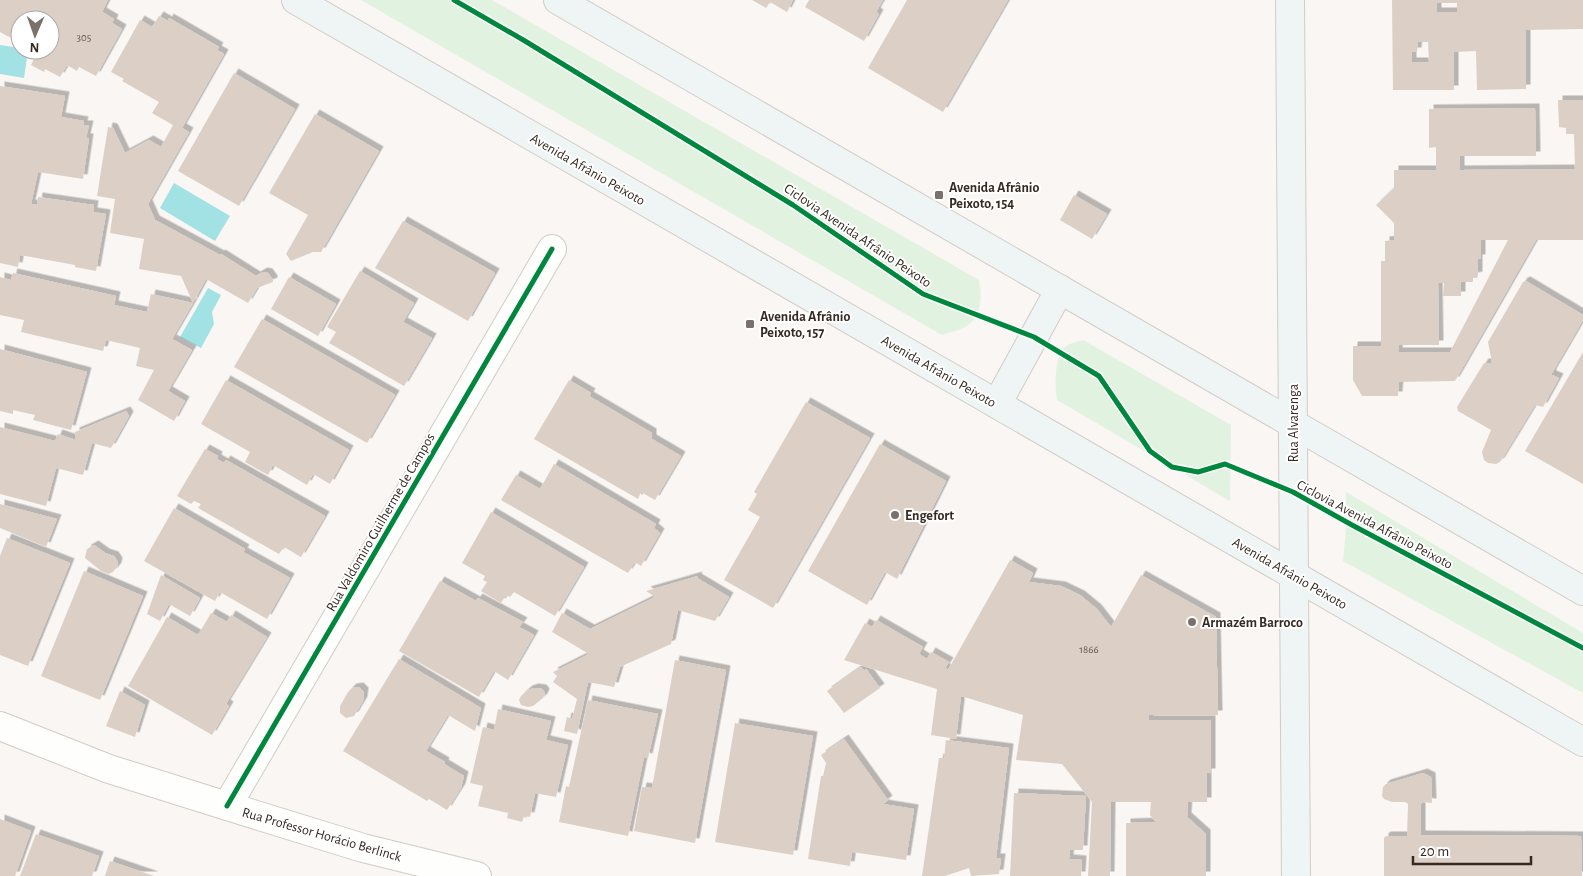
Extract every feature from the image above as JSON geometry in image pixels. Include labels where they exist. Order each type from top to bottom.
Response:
[{"type":"main road","name":"Avenida Afrânio Peixoto","points":[[296,0],[1583,742]]},
{"type":"main road","points":[[558,0],[1583,591]]},
{"type":"main road","name":"Rua Alvarenga","points":[[1290,0],[1296,876]]},
{"type":"main road","points":[[997,404],[1060,289]]},
{"type":"street","name":"Rua Valdomiro Guilherme de Campos","points":[[227,806],[552,249]]},
{"type":"street","name":"Rua Professor Horácio Berlinck","points":[[0,726],[109,769],[363,848],[477,876]]},
{"type":"green space","points":[[361,0],[492,0],[979,280],[980,306],[978,313],[971,323],[965,327],[942,335]]},
{"type":"green space","points":[[1083,340],[1231,425],[1230,501],[1057,400],[1056,373],[1058,359],[1064,348]]},
{"type":"green space","points":[[1346,492],[1583,633],[1583,693],[1343,561],[1346,530]]},
{"type":"water","points":[[0,45],[10,46],[10,60],[27,60],[24,78],[0,74]]},
{"type":"water","points":[[174,183],[230,216],[215,241],[160,208]]},
{"type":"water","points":[[208,288],[221,295],[212,312],[214,324],[201,348],[180,337]]},
{"type":"building","points":[[0,0],[108,0],[102,12],[114,19],[112,23],[122,29],[96,76],[79,67],[77,71],[67,65],[60,77],[45,69],[44,72],[31,65],[33,60],[60,60],[60,10],[10,10],[10,38],[0,32]]},
{"type":"building","points":[[752,0],[793,0],[787,12],[770,2],[766,8]]},
{"type":"building","points":[[809,0],[883,0],[876,12],[879,14],[864,41],[805,7]]},
{"type":"building","points":[[907,0],[1008,0],[943,112],[868,68]]},
{"type":"building","points":[[1392,0],[1583,0],[1583,29],[1526,30],[1526,89],[1477,90],[1476,51],[1454,52],[1454,90],[1393,90]],"holes":[[[1437,3],[1457,3],[1457,12],[1437,12]],[[1418,42],[1428,42],[1429,62],[1412,62],[1412,52],[1417,52]]]},
{"type":"building","points":[[159,16],[168,21],[169,18],[219,47],[217,50],[224,54],[182,128],[189,132],[148,204],[155,220],[221,254],[256,276],[263,272],[268,273],[273,282],[257,288],[248,303],[206,279],[193,303],[181,276],[139,269],[144,239],[110,233],[115,199],[97,196],[108,127],[113,128],[125,153],[149,140],[161,147],[173,125],[152,113],[159,102],[122,81],[124,79],[111,72],[140,20],[152,27]]},
{"type":"building","points":[[234,73],[295,109],[239,206],[178,171]]},
{"type":"building","points":[[0,86],[65,96],[61,117],[84,121],[83,125],[89,125],[86,138],[89,138],[83,179],[38,172],[31,204],[37,205],[38,197],[94,205],[93,212],[106,214],[96,271],[75,267],[75,265],[20,255],[18,267],[0,263]]},
{"type":"building","points":[[1558,100],[1583,100],[1583,240],[1536,240],[1455,381],[1399,382],[1398,396],[1362,396],[1353,380],[1353,346],[1381,346],[1381,261],[1385,261],[1385,241],[1394,240],[1394,223],[1376,205],[1394,188],[1394,170],[1436,170],[1436,147],[1429,148],[1429,109],[1535,108],[1536,156],[1460,156],[1460,170],[1575,169],[1574,134],[1566,134],[1566,128],[1559,127]],"holes":[[[1481,240],[1508,240],[1450,352],[1398,352],[1399,345],[1439,345],[1438,283],[1444,283],[1443,296],[1461,296],[1461,282],[1473,282],[1473,277],[1478,276],[1478,259],[1481,259]]]},
{"type":"building","points":[[315,114],[379,151],[321,252],[313,252],[291,261],[286,254],[308,215],[269,193]]},
{"type":"building","points":[[1074,195],[1107,214],[1092,239],[1060,220]]},
{"type":"building","points":[[403,221],[495,273],[468,321],[375,268]]},
{"type":"building","points":[[360,271],[414,303],[403,322],[432,338],[404,386],[329,343],[336,332],[327,327]]},
{"type":"building","points":[[13,273],[116,296],[114,305],[147,312],[151,294],[193,303],[172,339],[192,350],[168,391],[185,401],[174,421],[138,400],[154,370],[136,366],[140,348],[106,340],[103,351],[21,332],[24,320],[0,315],[0,277],[11,280]]},
{"type":"building","points":[[289,277],[336,304],[318,336],[271,309]]},
{"type":"building","points":[[1526,281],[1583,315],[1583,320],[1552,373],[1552,375],[1559,378],[1543,407],[1535,405],[1500,462],[1496,464],[1488,463],[1484,460],[1482,452],[1491,430],[1458,411],[1457,407],[1484,363],[1492,363],[1488,342],[1523,282]]},
{"type":"building","points":[[262,319],[395,395],[367,443],[234,367]]},
{"type":"building","points":[[0,349],[87,372],[71,430],[33,420],[35,415],[13,410],[13,414],[0,411]]},
{"type":"building","points":[[1583,352],[1583,484],[1525,451]]},
{"type":"building","points":[[226,380],[349,450],[330,484],[313,474],[307,485],[273,465],[268,475],[245,462],[250,452],[201,424]]},
{"type":"building","points":[[569,380],[591,393],[589,396],[652,433],[652,439],[681,456],[655,500],[641,492],[638,499],[534,439]]},
{"type":"building","points":[[806,402],[870,438],[773,608],[724,580],[760,517],[748,510],[757,494],[754,492]]},
{"type":"building","points":[[126,411],[129,416],[111,448],[92,443],[83,475],[56,468],[46,506],[0,494],[0,427],[55,441],[58,434],[76,440],[75,432]]},
{"type":"building","points":[[880,444],[946,481],[897,579],[885,572],[867,605],[808,571]]},
{"type":"building","points":[[205,449],[218,456],[217,459],[224,463],[226,460],[325,516],[301,557],[284,547],[279,554],[198,508],[201,504],[194,501],[191,504],[177,496]]},
{"type":"building","points":[[554,464],[656,524],[654,528],[660,533],[641,566],[635,562],[628,573],[501,500],[516,475],[540,489]]},
{"type":"building","points":[[0,504],[57,519],[46,547],[0,528]]},
{"type":"building","points":[[174,508],[245,549],[243,552],[290,578],[267,619],[220,592],[215,601],[144,561]]},
{"type":"building","points":[[491,512],[584,567],[555,616],[514,592],[510,597],[506,595],[501,603],[481,591],[487,582],[483,580],[485,576],[462,563]]},
{"type":"building","points":[[7,538],[70,563],[28,666],[0,655],[0,556]]},
{"type":"building","points":[[94,545],[105,553],[114,556],[118,562],[113,572],[108,574],[101,571],[85,558],[87,549]]},
{"type":"building","points":[[1010,560],[1033,573],[1029,582],[1061,586],[1080,595],[1097,609],[1111,627],[1141,575],[1216,617],[1218,715],[1149,715],[1149,720],[1211,720],[1211,773],[1207,773],[1207,802],[1188,802],[1187,817],[1206,834],[1206,876],[1126,876],[1126,823],[1156,822],[1150,815],[1151,802],[1111,802],[1110,876],[1088,876],[1092,802],[1062,764],[1016,760],[1023,715],[961,696],[956,739],[931,735],[937,689],[844,660],[865,623],[872,627],[876,620],[923,647],[919,654],[927,659],[931,652],[949,662],[945,668],[948,670]]},
{"type":"building","points":[[84,571],[143,596],[100,700],[41,676]]},
{"type":"building","points":[[161,575],[200,598],[190,616],[169,604],[160,621],[147,614]]},
{"type":"building","points":[[698,576],[697,578],[729,597],[715,621],[678,610],[671,644],[620,667],[614,687],[588,682],[577,734],[564,731],[567,717],[572,719],[577,699],[553,682],[557,676],[553,672],[589,654],[552,632],[562,613],[590,629],[655,597],[646,591]]},
{"type":"building","points":[[440,581],[476,601],[478,598],[523,622],[519,627],[534,635],[508,680],[494,671],[479,697],[399,651]]},
{"type":"building","points":[[211,613],[227,622],[231,615],[267,637],[226,704],[229,706],[212,735],[128,686],[167,617],[198,635]]},
{"type":"building","points":[[399,659],[481,708],[475,731],[448,715],[426,751],[464,776],[461,788],[447,810],[429,799],[427,801],[343,751]]},
{"type":"building","points":[[675,660],[726,670],[695,843],[634,831],[642,787],[652,788]]},
{"type":"building","points":[[861,667],[865,671],[866,669],[880,688],[844,713],[827,691]]},
{"type":"building","points":[[359,687],[364,692],[363,701],[354,716],[346,718],[340,713],[340,706],[352,688]]},
{"type":"building","points":[[534,688],[542,689],[545,693],[543,698],[533,706],[521,705],[519,700],[521,696]]},
{"type":"building","points":[[120,691],[145,705],[135,737],[106,726]]},
{"type":"building","points":[[588,700],[658,714],[648,758],[644,757],[628,836],[559,822],[566,786],[569,787]]},
{"type":"building","points":[[498,709],[551,721],[546,740],[568,745],[556,797],[535,793],[530,817],[524,816],[522,822],[507,818],[508,813],[478,806],[483,786],[470,783],[483,727],[494,730]]},
{"type":"building","points":[[735,723],[813,736],[793,855],[715,842]]},
{"type":"building","points":[[844,739],[888,800],[883,804],[914,809],[906,860],[852,852],[850,866],[808,859],[821,776],[823,776],[826,763],[821,755]]},
{"type":"building","points":[[946,740],[1009,748],[996,858],[1001,858],[999,874],[971,876],[969,868],[945,876],[922,876],[939,758],[944,758]]},
{"type":"building","points":[[1423,773],[1431,777],[1432,803],[1423,802],[1421,804],[1421,835],[1581,836],[1582,876],[1384,876],[1384,838],[1386,836],[1407,836],[1408,804],[1384,799],[1382,796],[1383,787],[1386,784]]},
{"type":"building","points":[[1014,793],[1086,796],[1083,850],[1070,850],[1069,859],[1082,860],[1081,876],[1010,876]]},
{"type":"building","points":[[0,819],[31,831],[15,876],[0,876]]},
{"type":"building","points":[[36,834],[99,856],[92,876],[20,876]]},
{"type":"building","points":[[110,861],[154,876],[105,876]]},
{"type":"cycle path","name":"Ciclovia Avenida Afrânio Peixoto","points":[[454,0],[525,41],[793,205],[923,294],[1034,337],[1099,376],[1150,451],[1172,467],[1198,472],[1225,464],[1293,492],[1583,648]]},
{"type":"cycle path","points":[[227,806],[552,249]]},
{"type":"place","name":"Avenida Afrânio Peixoto, 154","points":[[939,195]]},
{"type":"place","name":"Avenida Afrânio Peixoto, 157","points":[[750,324]]},
{"type":"place","name":"Engefort","points":[[895,515]]},
{"type":"place","name":"Armazém Barroco","points":[[1192,622]]}]
